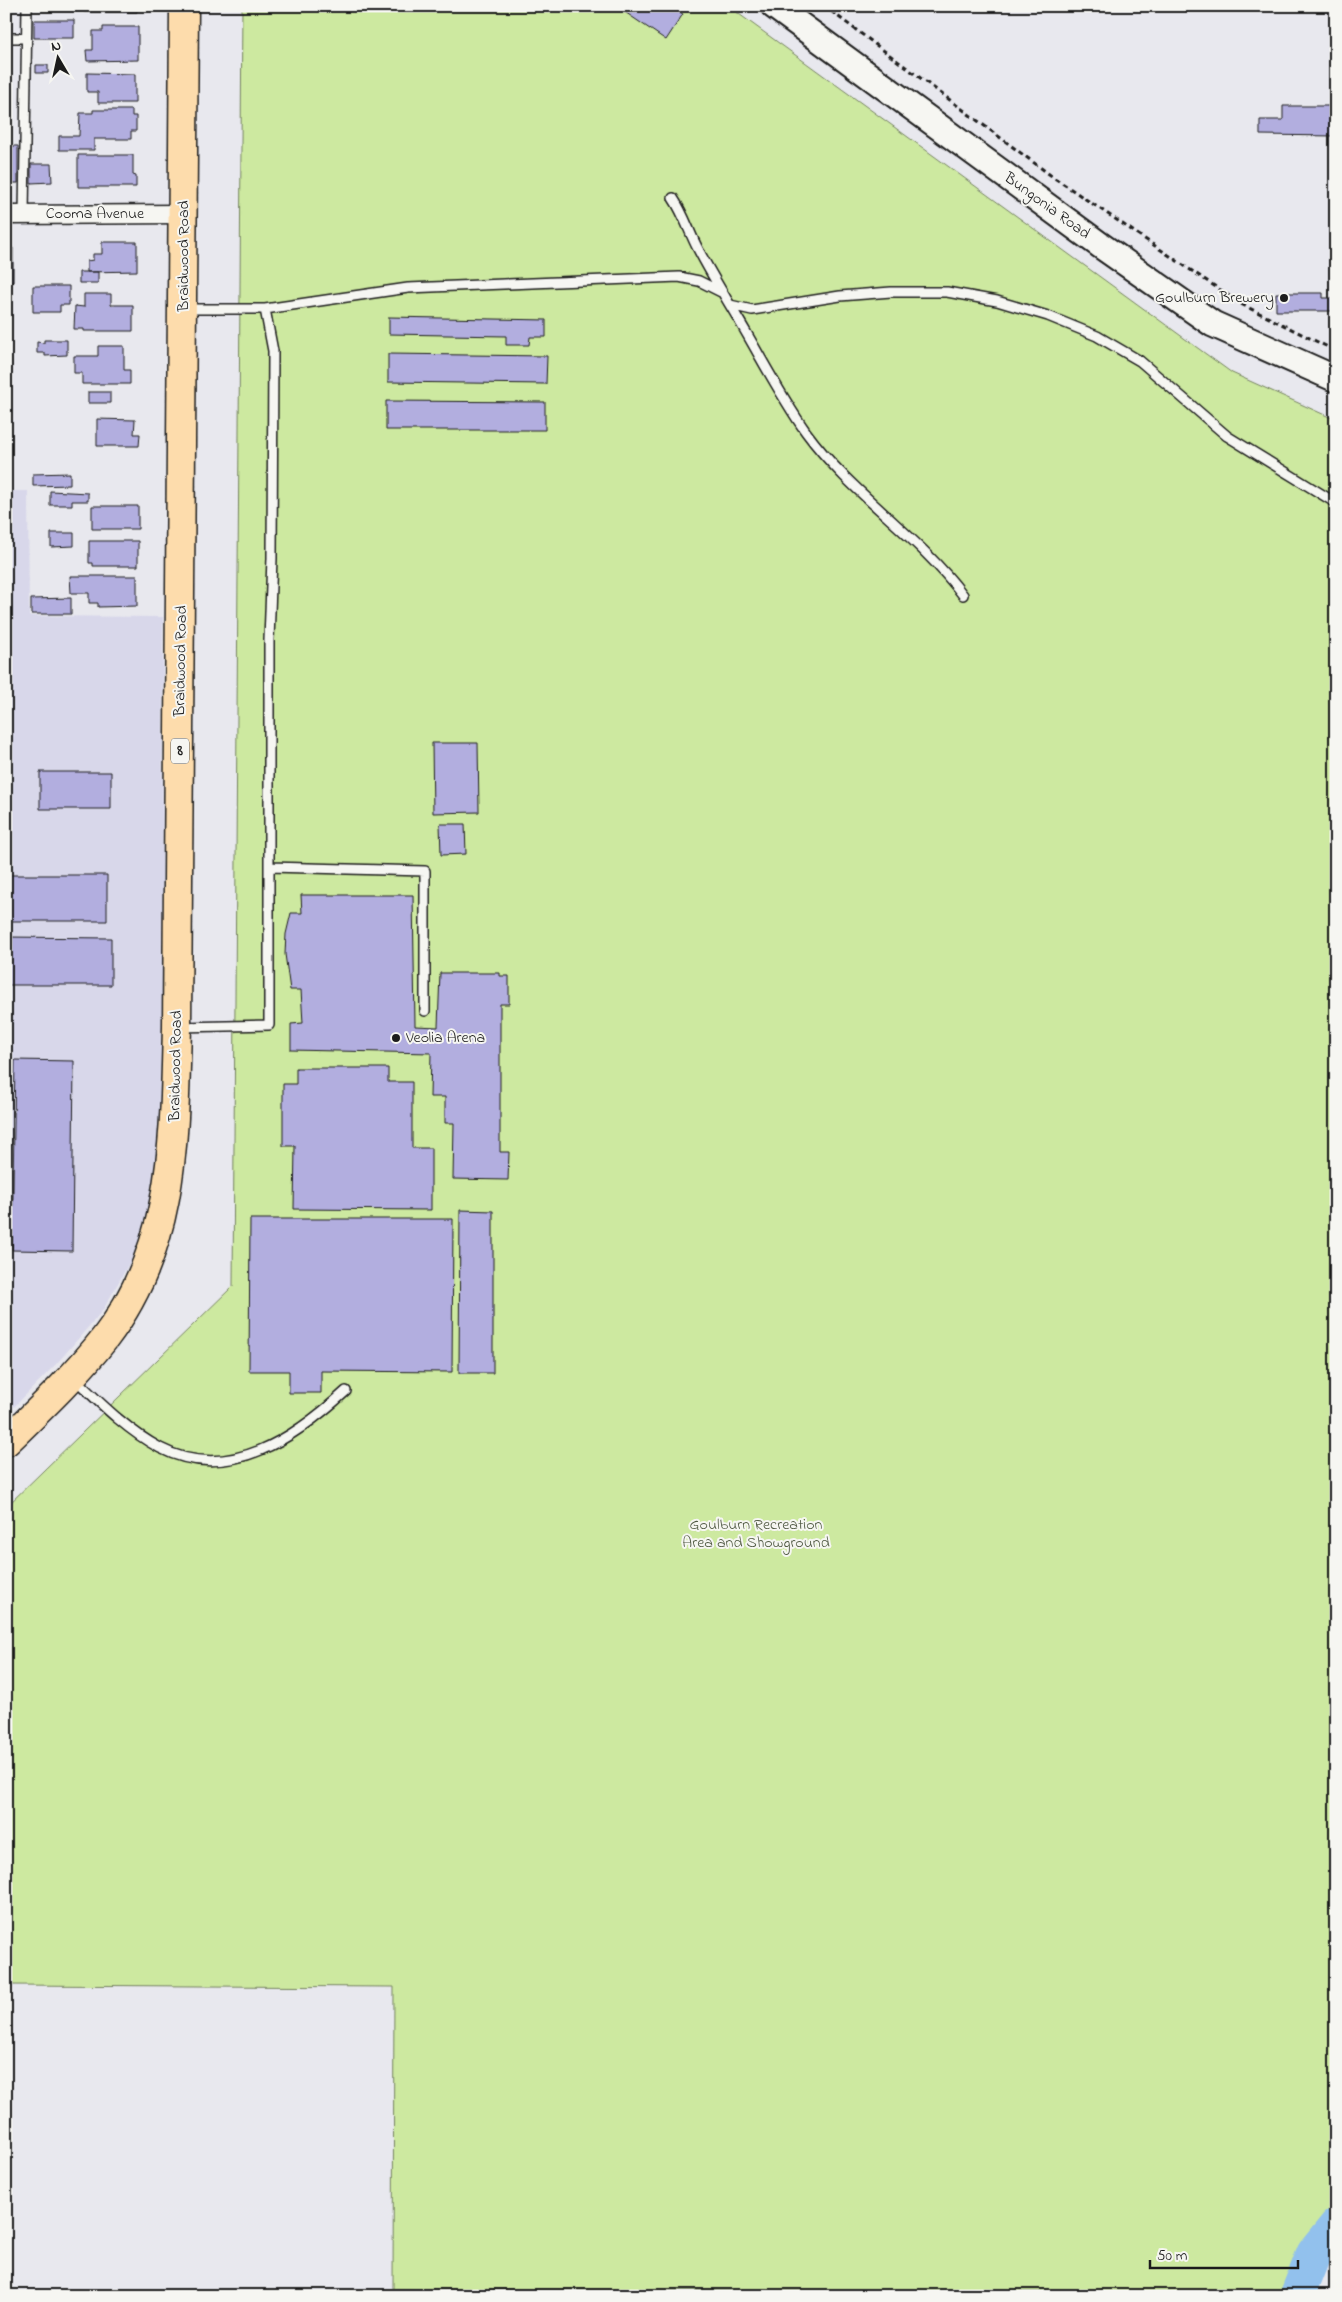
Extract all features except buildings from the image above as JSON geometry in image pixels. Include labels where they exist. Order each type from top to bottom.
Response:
[{"type":"main road","name":"Braidwood Road","points":[[6,1442],[72,1376],[106,1337],[131,1298],[151,1254],[165,1205],[174,1141],[177,1027],[184,309],[184,6]]},
{"type":"street","name":"Bungonia Road","points":[[774,6],[1092,239],[1213,324],[1336,379]]},
{"type":"street","name":"Cooma Avenue","points":[[6,215],[184,214]]},
{"type":"lane","points":[[24,215],[27,6]]},
{"type":"lane","points":[[6,38],[26,38]]},
{"type":"lane","points":[[673,198],[685,216],[697,247],[721,292],[805,431],[833,466],[865,498],[925,551],[963,596]]},
{"type":"lane","points":[[184,309],[265,309],[408,288],[679,277],[699,281],[721,292]]},
{"type":"lane","points":[[730,305],[752,310],[840,296],[891,292],[947,292],[997,301],[1048,316],[1097,336],[1140,361],[1227,436],[1260,459],[1336,503]]},
{"type":"lane","points":[[177,1027],[269,1025],[273,351],[265,309]]},
{"type":"lane","points":[[269,867],[425,870],[425,1012]]},
{"type":"lane","points":[[72,1376],[119,1418],[160,1448],[183,1457],[210,1462],[237,1459],[262,1451],[292,1434],[326,1410],[346,1391]]},
{"type":"path","points":[[824,6],[1053,176],[1208,282],[1241,304],[1336,351]]},
{"type":"shaded area","points":[[6,491],[28,491],[29,616],[163,617],[162,1096],[156,1183],[136,1251],[103,1310],[58,1362],[6,1415]]},
{"type":"green space","name":"Goulburn Recreation Area and Showground","points":[[242,6],[728,6],[1232,373],[1336,420],[1336,2209],[1301,2248],[1291,2270],[1291,2293],[393,2289],[394,1987],[6,1985],[6,1507],[233,1286]]},
{"type":"waterway","points":[[1297,2296],[1314,2253],[1336,2226]]},
{"type":"place","name":"Goulburn Brewery","points":[[1284,298]]},
{"type":"place","name":"Veolia Arena","points":[[396,1038]]}]
